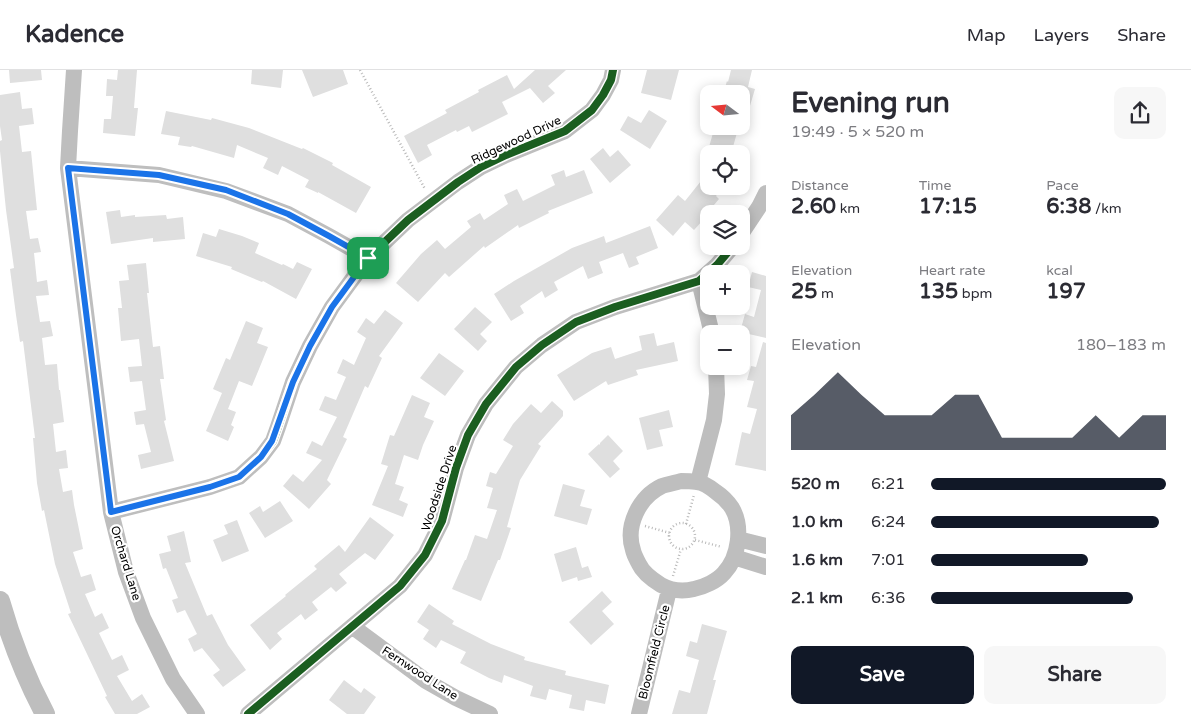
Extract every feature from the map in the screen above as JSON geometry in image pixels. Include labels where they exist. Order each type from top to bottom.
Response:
[{"type":"street","name":"Orchard Lane","points":[[74,70],[68,168],[111,512],[126,572],[143,618],[174,679],[197,714]]},
{"type":"street","name":"Ridgewood Drive","points":[[111,512],[210,487],[239,477],[261,457],[272,441],[293,382],[310,346],[332,307],[368,258],[408,220],[458,182],[481,168],[528,145],[565,131],[592,110],[611,80],[613,70]]},
{"type":"street","points":[[68,168],[159,175],[226,190],[288,214],[368,258]]},
{"type":"street","points":[[750,220],[766,193]]},
{"type":"street","name":"Woodside Drive","points":[[248,714],[400,586],[425,555],[442,521],[456,468],[468,435],[486,404],[516,367],[542,345],[576,322],[615,307],[699,281],[725,255]]},
{"type":"street","points":[[699,281],[710,325]]},
{"type":"street","points":[[716,375],[717,394],[714,420],[698,482],[712,488],[732,508],[737,520],[736,549]]},
{"type":"street","name":"Bloomfield Circle","points":[[698,482],[681,481],[662,486],[647,497],[636,512],[631,531],[632,550],[640,567],[669,590],[684,591],[700,588],[724,573],[736,549]]},
{"type":"street","points":[[736,549],[766,546]]},
{"type":"street","points":[[736,549],[766,567]]},
{"type":"street","name":"Bloomfield Circle","points":[[639,714],[669,590]]},
{"type":"street","points":[[0,601],[8,628],[45,714]]},
{"type":"street","name":"Fernwood Lane","points":[[352,627],[426,680],[456,698],[490,714]]},
{"type":"path","points":[[360,70],[432,201]]},
{"type":"path","points":[[686,524],[698,482]]},
{"type":"path","points":[[633,523],[670,533]]},
{"type":"path","points":[[686,524],[694,532],[694,540],[688,548],[680,549],[673,545],[670,533],[675,526],[686,524]]},
{"type":"path","points":[[694,540],[736,549]]},
{"type":"path","points":[[669,590],[680,549]]},
{"type":"building","points":[[9,70],[41,70],[42,80],[10,83]]},
{"type":"building","points":[[118,70],[137,70],[134,108],[138,108],[135,136],[103,133],[104,119],[111,119],[113,96],[106,96],[107,79],[117,80]]},
{"type":"building","points":[[252,70],[283,70],[281,88],[251,84]]},
{"type":"building","points":[[302,70],[343,70],[348,84],[313,97]]},
{"type":"building","points":[[535,70],[566,70],[548,86],[555,93],[543,103],[530,88],[502,102],[508,114],[472,132],[469,126],[457,132],[456,130],[427,145],[432,155],[418,163],[404,136],[447,113],[445,110],[507,75],[514,89]]},
{"type":"building","points":[[647,70],[679,70],[671,100],[641,93]]},
{"type":"building","points":[[731,70],[752,70],[748,85],[726,85]]},
{"type":"building","points":[[750,88],[755,89],[750,106]]},
{"type":"building","points":[[20,92],[22,109],[32,108],[34,124],[19,126],[22,152],[31,151],[37,210],[26,211],[30,239],[38,238],[41,252],[34,253],[37,282],[47,280],[49,295],[36,296],[40,322],[50,321],[53,336],[42,338],[45,365],[57,364],[64,422],[53,424],[56,452],[66,450],[68,468],[59,469],[63,492],[72,490],[83,549],[73,552],[81,577],[91,574],[96,590],[85,594],[95,617],[102,613],[109,628],[99,633],[112,660],[122,655],[129,670],[117,676],[132,701],[142,694],[150,707],[137,714],[115,714],[105,697],[107,696],[68,614],[71,613],[55,564],[44,510],[42,511],[37,483],[33,438],[35,438],[23,341],[20,342],[10,269],[14,268],[0,151],[0,141],[2,140],[0,95]]},
{"type":"building","points":[[649,110],[667,121],[650,149],[620,130],[628,116],[641,123]]},
{"type":"building","points":[[166,111],[211,120],[212,118],[249,128],[303,148],[333,163],[332,165],[371,187],[356,213],[305,187],[309,180],[282,166],[278,175],[263,168],[268,158],[237,145],[234,158],[192,146],[178,145],[180,137],[161,134]]},
{"type":"building","points":[[712,135],[736,135],[734,145],[710,145]]},
{"type":"building","points":[[603,148],[610,157],[618,150],[631,165],[610,183],[590,159]]},
{"type":"building","points":[[564,170],[566,177],[584,170],[593,193],[548,211],[549,213],[519,228],[518,225],[485,248],[484,246],[449,277],[445,273],[418,302],[396,283],[421,254],[437,240],[445,249],[471,227],[467,221],[480,213],[484,220],[508,204],[504,195],[517,189],[523,201],[555,185],[551,175]]},
{"type":"building","points":[[700,182],[700,195],[717,195],[719,199],[714,205],[700,205],[700,223],[694,230],[685,222],[673,236],[656,220],[678,195],[685,201]]},
{"type":"building","points":[[120,210],[121,217],[166,215],[167,219],[183,217],[185,239],[153,242],[153,238],[111,244],[106,212]]},
{"type":"building","points":[[650,226],[658,248],[636,257],[639,264],[629,268],[623,253],[599,262],[603,273],[588,279],[583,266],[554,282],[558,290],[545,298],[542,291],[520,306],[524,313],[511,321],[494,294],[572,248],[604,236],[606,243]]},
{"type":"building","points":[[219,229],[259,243],[255,253],[282,265],[293,269],[297,262],[312,269],[296,299],[263,281],[231,269],[232,267],[196,256],[203,233],[216,237]]},
{"type":"building","points":[[146,263],[153,347],[160,346],[164,379],[160,379],[166,420],[164,421],[174,461],[141,469],[138,455],[151,452],[144,424],[136,425],[134,412],[146,410],[142,381],[130,382],[128,367],[142,366],[139,339],[121,341],[118,308],[122,308],[119,281],[129,280],[127,265]]},
{"type":"building","points":[[752,272],[766,276],[766,338],[750,334],[750,325],[742,325],[745,315],[754,317],[761,290],[750,287]]},
{"type":"building","points":[[475,307],[492,322],[480,334],[487,341],[478,351],[454,329]]},
{"type":"building","points":[[385,310],[403,323],[379,356],[382,358],[368,388],[365,386],[343,437],[347,439],[327,480],[331,484],[309,509],[283,486],[293,474],[303,482],[322,460],[306,453],[312,441],[322,446],[337,417],[319,410],[325,396],[336,400],[346,377],[337,373],[343,359],[354,365],[366,338],[357,332],[366,318],[374,324]]},
{"type":"building","points":[[246,321],[263,328],[257,343],[268,347],[252,386],[239,381],[228,409],[236,412],[231,425],[234,427],[228,441],[206,431],[222,393],[213,389],[226,358],[230,360]]},
{"type":"building","points":[[654,333],[657,346],[674,342],[678,361],[636,370],[638,375],[608,385],[606,381],[574,401],[557,375],[592,353],[611,347],[615,359],[642,350],[639,336]]},
{"type":"building","points":[[763,342],[766,343],[766,471],[735,465],[742,432],[750,434],[757,409],[747,407],[754,381],[747,380],[750,375],[751,366],[756,367]]},
{"type":"building","points":[[439,353],[464,371],[445,396],[420,378]]},
{"type":"building","points":[[412,395],[430,403],[424,417],[434,421],[418,460],[404,455],[395,484],[404,487],[399,500],[408,504],[403,517],[372,505],[388,466],[381,464],[390,435],[394,436]]},
{"type":"building","points":[[552,401],[563,411],[563,416],[538,444],[541,446],[520,480],[507,527],[511,528],[500,560],[498,560],[481,601],[452,589],[466,560],[475,535],[487,539],[497,510],[487,508],[493,488],[486,486],[490,472],[496,474],[513,446],[503,440],[513,424],[531,404],[541,413]]},
{"type":"building","points":[[669,410],[673,427],[659,430],[663,446],[647,450],[639,418]]},
{"type":"building","points":[[608,435],[623,451],[613,461],[620,469],[610,478],[588,454],[600,445]]},
{"type":"building","points":[[563,484],[585,490],[580,506],[592,509],[587,525],[554,516]]},
{"type":"building","points":[[280,501],[293,521],[265,538],[249,513],[260,506],[263,512]]},
{"type":"building","points":[[370,517],[394,535],[375,560],[365,553],[339,574],[347,583],[336,592],[331,587],[312,602],[318,610],[305,620],[301,614],[277,633],[282,639],[270,650],[250,625],[317,569],[314,566],[339,545],[345,552]]},
{"type":"building","points":[[237,520],[249,551],[222,562],[213,540],[228,534],[224,525]]},
{"type":"building","points":[[184,531],[191,562],[185,563],[207,616],[212,614],[228,645],[246,670],[223,687],[213,675],[220,670],[202,648],[194,652],[188,639],[197,634],[185,610],[177,613],[172,600],[178,598],[166,568],[163,569],[159,554],[171,551],[167,536]]},
{"type":"building","points":[[576,547],[582,568],[588,566],[592,577],[578,581],[577,577],[562,582],[554,554]]},
{"type":"building","points":[[602,591],[612,602],[602,611],[614,624],[591,645],[569,622]]},
{"type":"building","points":[[429,604],[454,621],[452,624],[491,644],[525,657],[524,660],[566,671],[565,675],[609,685],[605,704],[586,700],[584,711],[569,708],[572,695],[549,689],[546,700],[530,696],[533,686],[504,675],[502,683],[460,663],[466,652],[441,640],[436,648],[423,639],[429,630],[417,622]]},
{"type":"building","points":[[702,624],[727,631],[713,680],[716,680],[707,714],[672,714],[679,690],[690,693],[699,660],[686,656],[690,641],[697,643]]},
{"type":"building","points":[[344,680],[361,693],[364,688],[376,697],[364,714],[347,714],[329,700]]},
{"type":"cycle path","points":[[111,512],[210,487],[239,477],[261,457],[273,441],[293,382],[310,346],[332,307],[368,258],[408,220],[481,167],[565,131],[592,110],[611,80],[613,70]]},
{"type":"cycle path","points":[[248,714],[400,586],[425,555],[442,521],[456,468],[468,435],[486,404],[516,367],[542,345],[576,322],[615,307],[699,281],[725,255]]},
{"type":"route","points":[[68,168],[159,175],[226,190],[288,214],[368,258],[332,307],[310,346],[293,382],[272,441],[261,457],[239,477],[210,487],[111,512],[68,168]]}]
